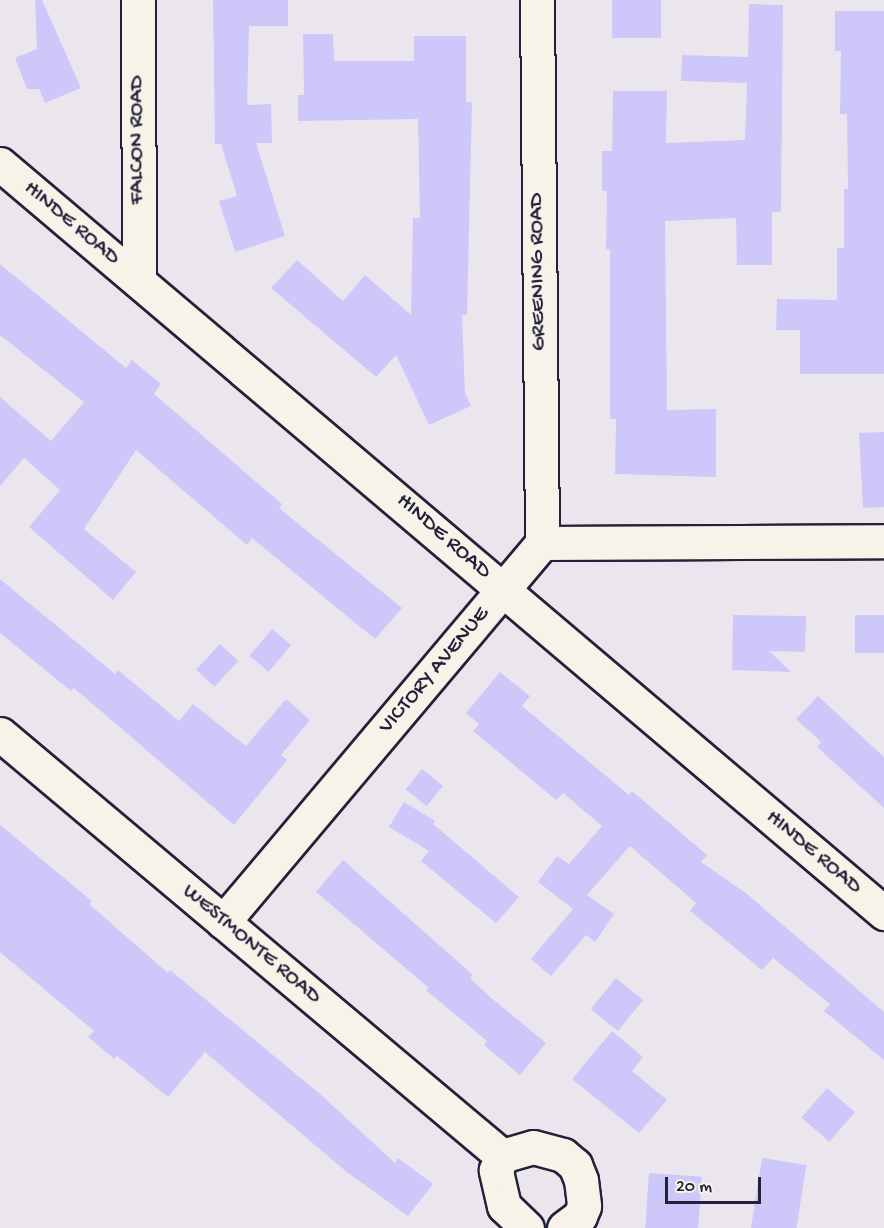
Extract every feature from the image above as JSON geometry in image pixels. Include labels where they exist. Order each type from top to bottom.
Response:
[{"type":"street","name":"FALCON ROAD","points":[[138,0],[139,280]]},
{"type":"street","name":"GREENING ROAD","points":[[537,0],[542,543]]},
{"type":"street","name":"HINDE ROAD","points":[[0,164],[884,913]]},
{"type":"street","points":[[542,543],[884,541]]},
{"type":"street","name":"VICTORY AVENUE","points":[[223,922],[542,543]]},
{"type":"street","name":"WESTMONTE ROAD","points":[[0,734],[502,1156]]},
{"type":"street","points":[[527,1228],[512,1217],[498,1192],[496,1170],[502,1156],[532,1147],[563,1155],[575,1165],[584,1206],[580,1216],[564,1228]]},
{"type":"building","points":[[35,0],[42,0],[81,88],[45,103],[39,89],[27,89],[15,58],[37,49]]},
{"type":"building","points":[[213,0],[288,0],[288,26],[249,26],[247,105],[271,104],[272,143],[256,143],[285,236],[235,252],[219,201],[237,196],[221,144],[215,144]]},
{"type":"building","points":[[612,0],[661,0],[661,38],[612,38]]},
{"type":"building","points":[[749,4],[783,5],[781,212],[772,212],[772,265],[737,265],[736,218],[665,221],[667,410],[716,409],[716,477],[615,474],[616,419],[610,419],[610,249],[606,249],[607,191],[602,191],[602,151],[612,151],[613,91],[667,91],[666,143],[745,140],[747,83],[681,81],[682,55],[748,57]]},
{"type":"building","points":[[835,11],[884,11],[884,374],[800,374],[800,330],[776,330],[777,299],[837,300],[837,248],[844,248],[844,189],[848,189],[847,114],[840,114],[841,51],[835,51]]},
{"type":"building","points":[[303,34],[333,34],[334,61],[414,61],[414,36],[466,36],[466,102],[472,102],[467,315],[462,315],[465,393],[471,406],[429,425],[396,355],[376,377],[271,288],[297,260],[343,301],[365,275],[411,315],[413,218],[420,218],[418,119],[298,121],[298,95],[304,95]]},
{"type":"building","points":[[0,264],[126,368],[132,360],[161,384],[154,394],[282,504],[279,508],[402,608],[375,639],[252,538],[247,545],[136,450],[84,529],[136,572],[113,600],[29,527],[60,490],[24,458],[0,486],[0,397],[51,441],[84,402],[0,335]]},
{"type":"building","points":[[884,432],[884,507],[863,508],[859,433]]},
{"type":"building","points":[[0,579],[115,674],[118,670],[179,721],[193,704],[246,746],[286,699],[310,720],[281,755],[287,760],[234,825],[74,688],[71,691],[0,633]]},
{"type":"building","points":[[733,615],[806,616],[805,652],[769,651],[791,672],[732,670]]},
{"type":"building","points":[[855,615],[884,615],[884,653],[855,653]]},
{"type":"building","points":[[272,629],[291,645],[269,672],[250,656]]},
{"type":"building","points":[[220,644],[238,661],[214,687],[196,670]]},
{"type":"building","points":[[500,672],[530,696],[522,706],[629,795],[632,791],[707,855],[701,862],[747,894],[884,1012],[884,1060],[824,1011],[830,1004],[773,958],[762,970],[690,911],[696,903],[630,846],[587,895],[614,914],[595,942],[586,935],[551,976],[531,959],[573,909],[538,882],[557,856],[569,864],[602,826],[563,793],[556,800],[473,731],[479,724],[466,713]]},
{"type":"building","points":[[818,696],[884,757],[884,808],[817,747],[821,742],[796,719]]},
{"type":"building","points":[[422,769],[443,786],[427,806],[406,789]]},
{"type":"building","points":[[404,802],[435,821],[433,824],[519,897],[496,923],[421,861],[429,851],[389,827]]},
{"type":"building","points":[[0,825],[92,901],[89,904],[168,973],[170,970],[320,1094],[395,1163],[398,1158],[433,1184],[408,1216],[348,1173],[205,1052],[168,1097],[117,1056],[114,1059],[88,1037],[94,1031],[0,952]]},
{"type":"building","points":[[343,860],[473,975],[470,978],[489,996],[546,1043],[520,1075],[484,1045],[487,1041],[426,990],[429,988],[316,892]]},
{"type":"building","points":[[616,978],[643,1000],[618,1031],[591,1009]]},
{"type":"building","points":[[612,1031],[643,1057],[632,1071],[667,1100],[639,1133],[572,1079]]},
{"type":"building","points":[[827,1088],[855,1112],[829,1142],[801,1117]]},
{"type":"building","points":[[762,1158],[806,1165],[796,1228],[751,1228]]},
{"type":"building","points":[[649,1173],[702,1177],[698,1228],[645,1228]]}]
